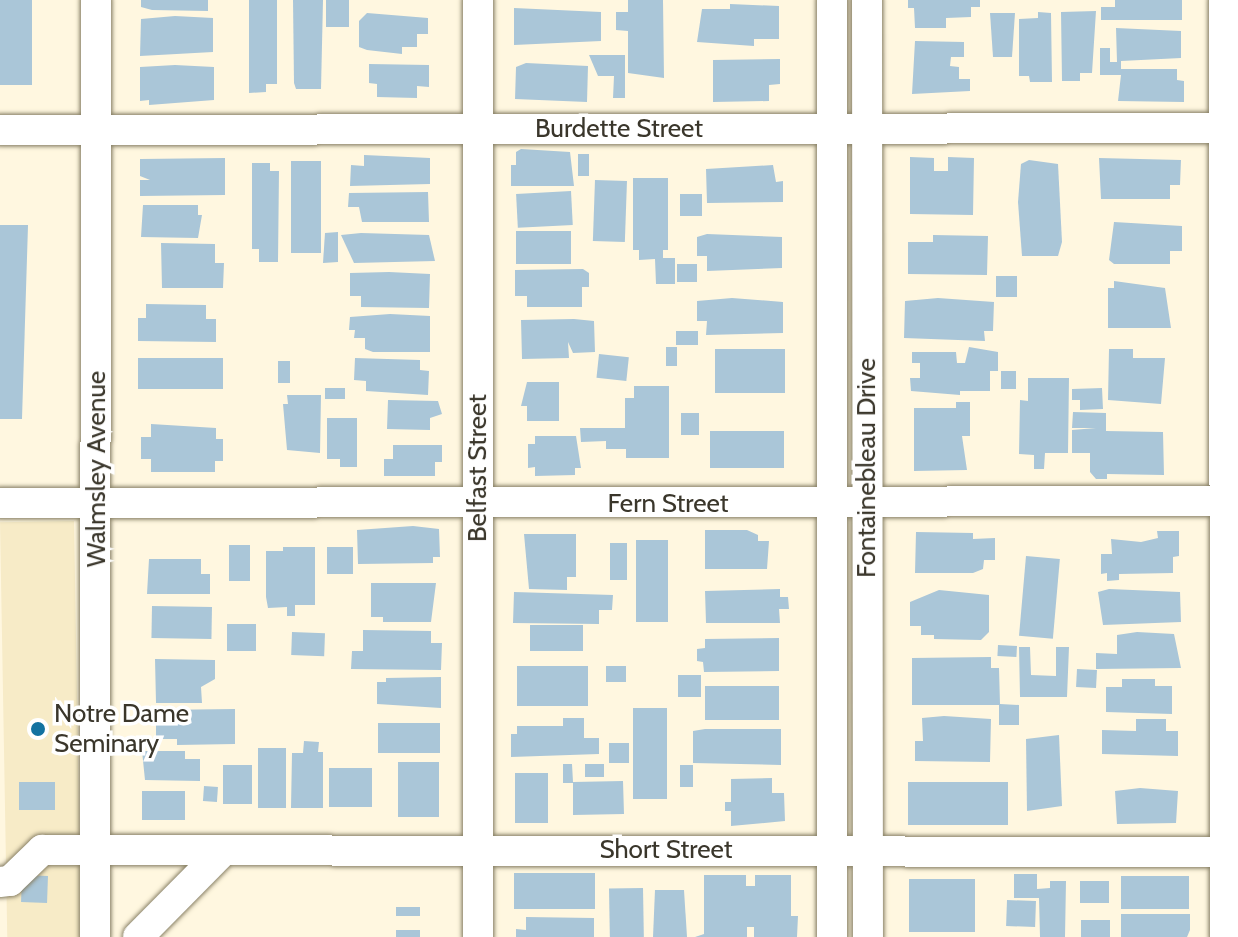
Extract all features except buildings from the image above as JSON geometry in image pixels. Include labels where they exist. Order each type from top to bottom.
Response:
[{"type":"street","name":"Walmsley Avenue","points":[[95,937],[98,504],[96,0]]},
{"type":"street","name":"Belfast Street","points":[[478,0],[478,937]]},
{"type":"street","name":"Fontainebleau Drive","points":[[832,0],[832,937]]},
{"type":"street","name":"Fontainebleau Drive","points":[[867,0],[868,937]]},
{"type":"street","points":[[1224,0],[1232,128],[1231,852],[1225,937]]},
{"type":"street","name":"Burdette Street","points":[[0,130],[1232,128]]},
{"type":"street","name":"Fern Street","points":[[0,503],[868,504],[1231,501]]},
{"type":"street","name":"Short Street","points":[[0,882],[10,881],[42,850],[95,853],[867,849],[1231,852]]},
{"type":"street","points":[[138,937],[222,852]]},
{"type":"shaded area","name":"Notre Dame Seminary","points":[[74,521],[81,937],[7,937],[0,522]]},
{"type":"place","name":"Notre Dame Seminary","points":[[38,729]]}]
